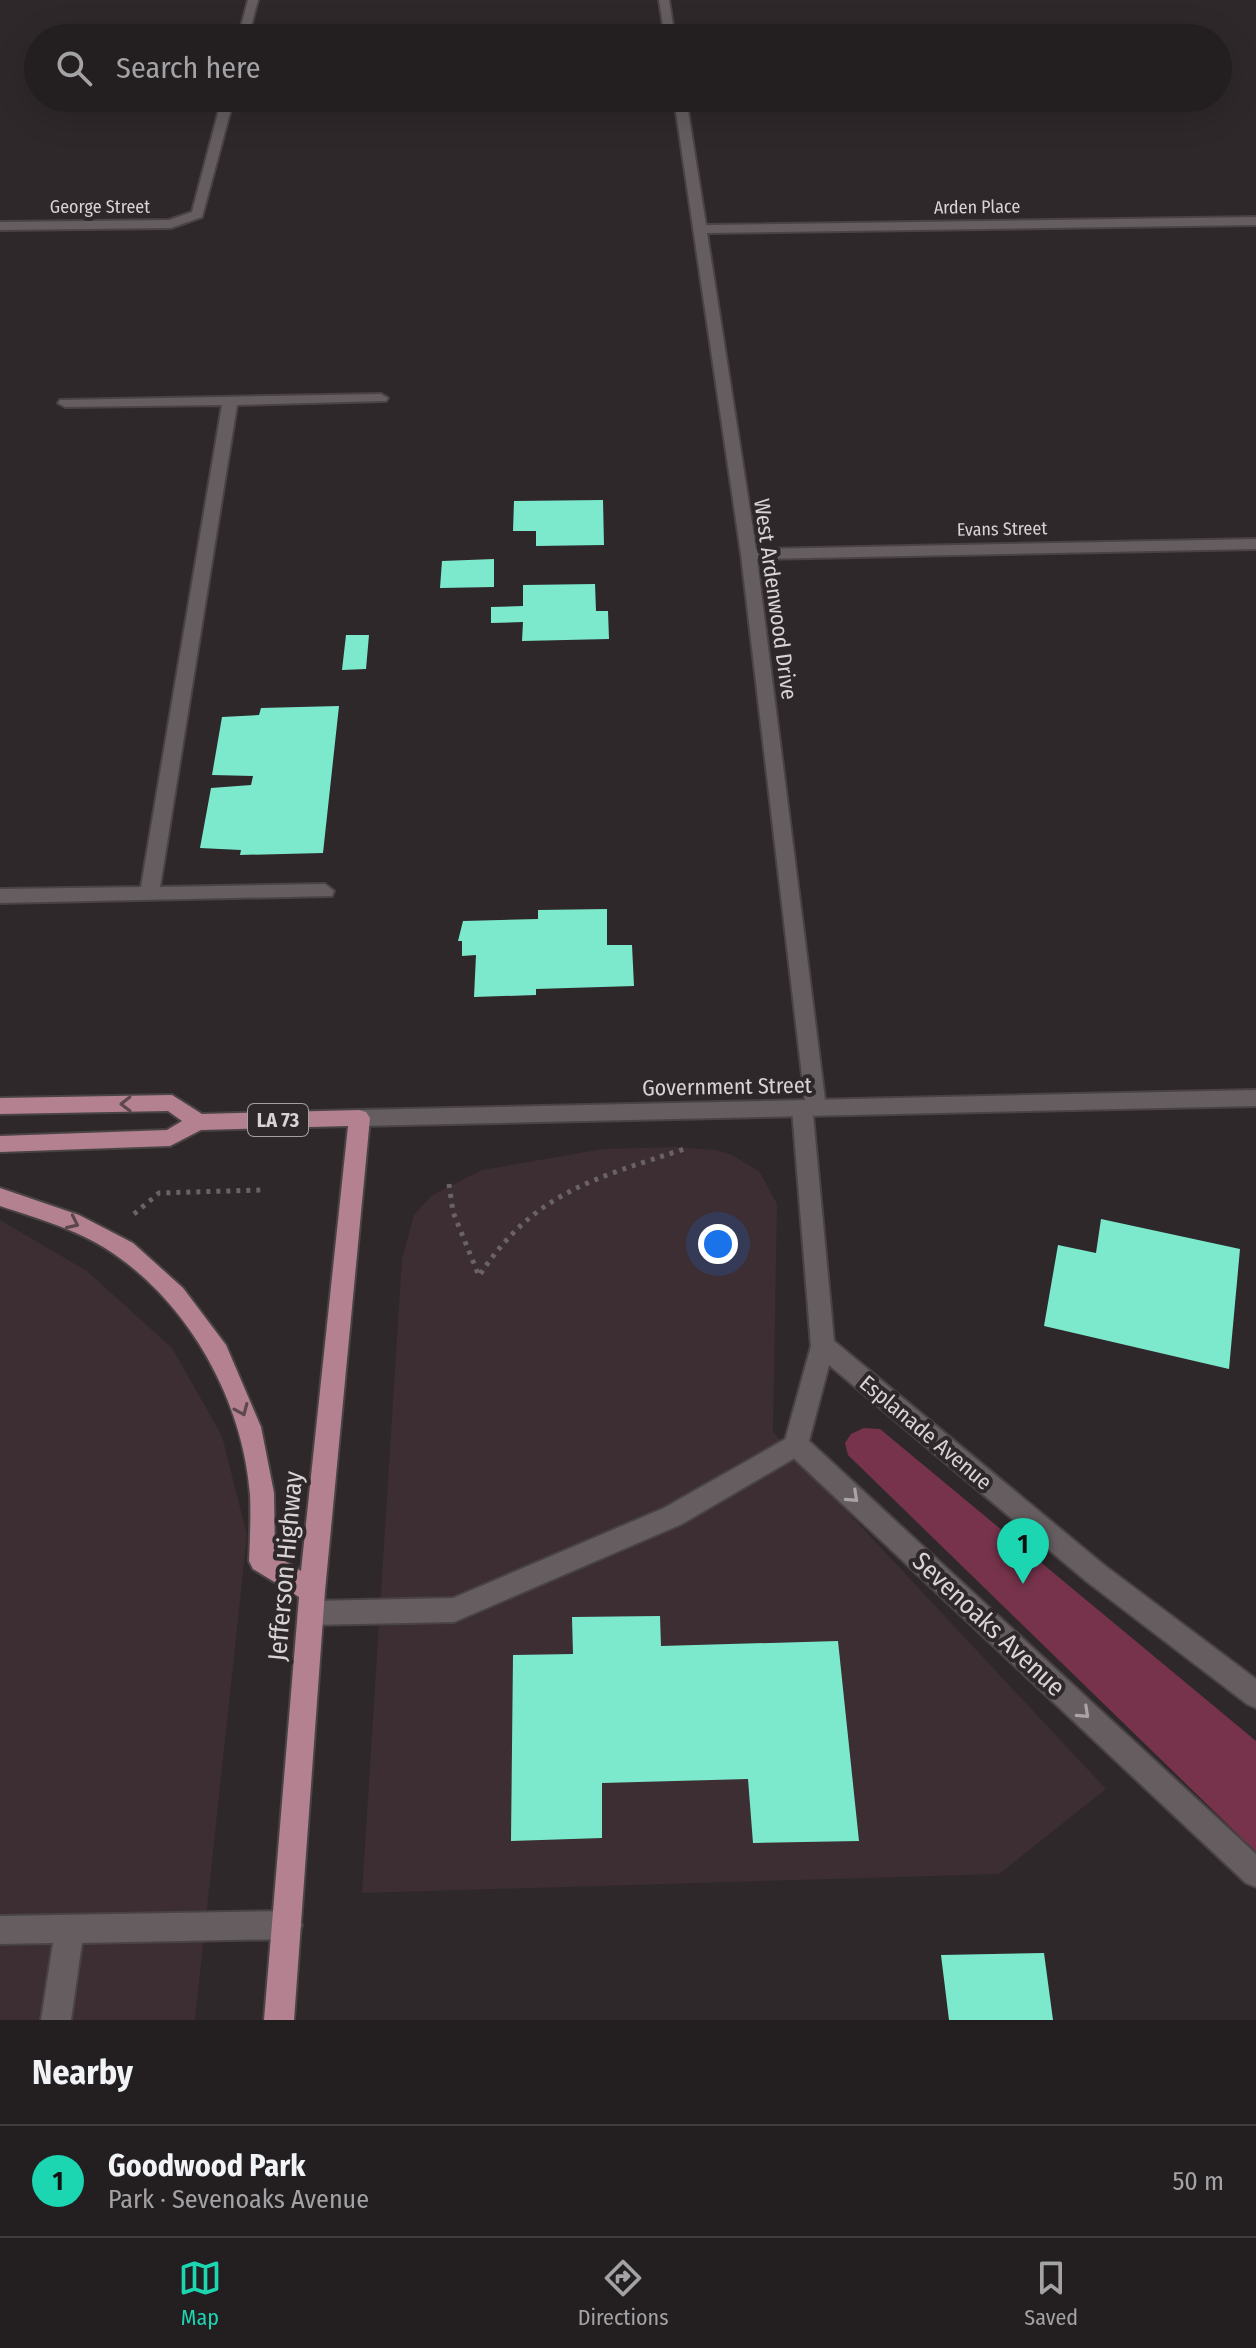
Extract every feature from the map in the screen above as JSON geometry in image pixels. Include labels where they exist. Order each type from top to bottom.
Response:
[{"type":"main road","points":[[0,1106],[172,1103],[198,1122]]},
{"type":"main road","name":"Government Street","points":[[0,1144],[170,1138],[198,1122],[359,1118]]},
{"type":"main road","name":"Jefferson Highway","points":[[279,2020],[311,1602],[359,1118]]},
{"type":"main road","points":[[0,1197],[71,1221],[125,1249],[175,1295],[218,1352],[249,1427],[262,1493],[262,1561],[311,1602]]},
{"type":"street","points":[[247,24],[253,0]]},
{"type":"street","points":[[664,0],[668,24]]},
{"type":"street","name":"George Street","points":[[0,226],[171,224],[198,214],[224,112]]},
{"type":"street","name":"West Ardenwood Drive","points":[[682,112],[749,554],[809,1108]]},
{"type":"street","name":"Arden Place","points":[[698,229],[1256,221]]},
{"type":"street","points":[[65,403],[381,398]]},
{"type":"street","points":[[149,894],[230,401]]},
{"type":"street","name":"Evans Street","points":[[749,554],[1256,544]]},
{"type":"street","points":[[0,896],[325,891]]},
{"type":"street","name":"Government Street","points":[[359,1118],[1256,1098]]},
{"type":"street","points":[[311,1602],[454,1610],[673,1516],[796,1444],[823,1346],[809,1108]]},
{"type":"street","name":"Esplanade Avenue","points":[[823,1346],[1095,1573],[1256,1695]]},
{"type":"street","name":"Sevenoaks Avenue","points":[[796,1444],[1256,1873]]},
{"type":"street","points":[[0,1930],[288,1925]]},
{"type":"street","points":[[56,2020],[70,1929]]},
{"type":"path","points":[[449,1184],[453,1212],[479,1276],[496,1245],[537,1209],[572,1187],[611,1170],[652,1160]]},
{"type":"path","points":[[132,1216],[159,1193],[261,1190]]},
{"type":"shaded area","points":[[676,1147],[716,1150],[732,1155],[759,1171],[777,1204],[773,1432],[1106,1789],[999,1874],[362,1893],[402,1259],[414,1215],[431,1196],[482,1170],[603,1149]]},
{"type":"shaded area","points":[[0,1220],[87,1271],[172,1348],[222,1436],[247,1535],[195,2020],[0,2020]]},
{"type":"shaded area","points":[[864,1428],[880,1429],[1256,1741],[1256,1852],[848,1455],[845,1443],[851,1434]]},
{"type":"building","points":[[603,500],[604,545],[536,546],[536,531],[513,531],[514,501]]},
{"type":"building","points":[[494,559],[494,587],[440,588],[442,561]]},
{"type":"building","points":[[595,584],[596,611],[608,611],[609,639],[522,641],[523,622],[491,623],[491,607],[523,606],[523,585]]},
{"type":"building","points":[[346,635],[369,635],[366,669],[342,670]]},
{"type":"building","points":[[339,706],[323,853],[240,855],[241,850],[200,848],[211,788],[251,785],[253,776],[212,775],[222,717],[259,715],[261,708]]},
{"type":"building","points":[[607,909],[607,945],[632,945],[634,986],[536,989],[536,995],[474,997],[476,955],[462,956],[462,941],[458,941],[463,921],[538,919],[538,910]]},
{"type":"building","points":[[1101,1219],[1240,1249],[1229,1369],[1044,1326],[1058,1245],[1096,1253]]},
{"type":"building","points":[[660,1616],[661,1646],[838,1641],[859,1841],[753,1843],[748,1779],[602,1783],[602,1838],[511,1841],[513,1655],[573,1654],[572,1617]]},
{"type":"building","points":[[1044,1953],[1053,2020],[949,2020],[941,1955]]},
{"type":"place","name":"Goodwood Park","points":[[1023,1584]]}]
